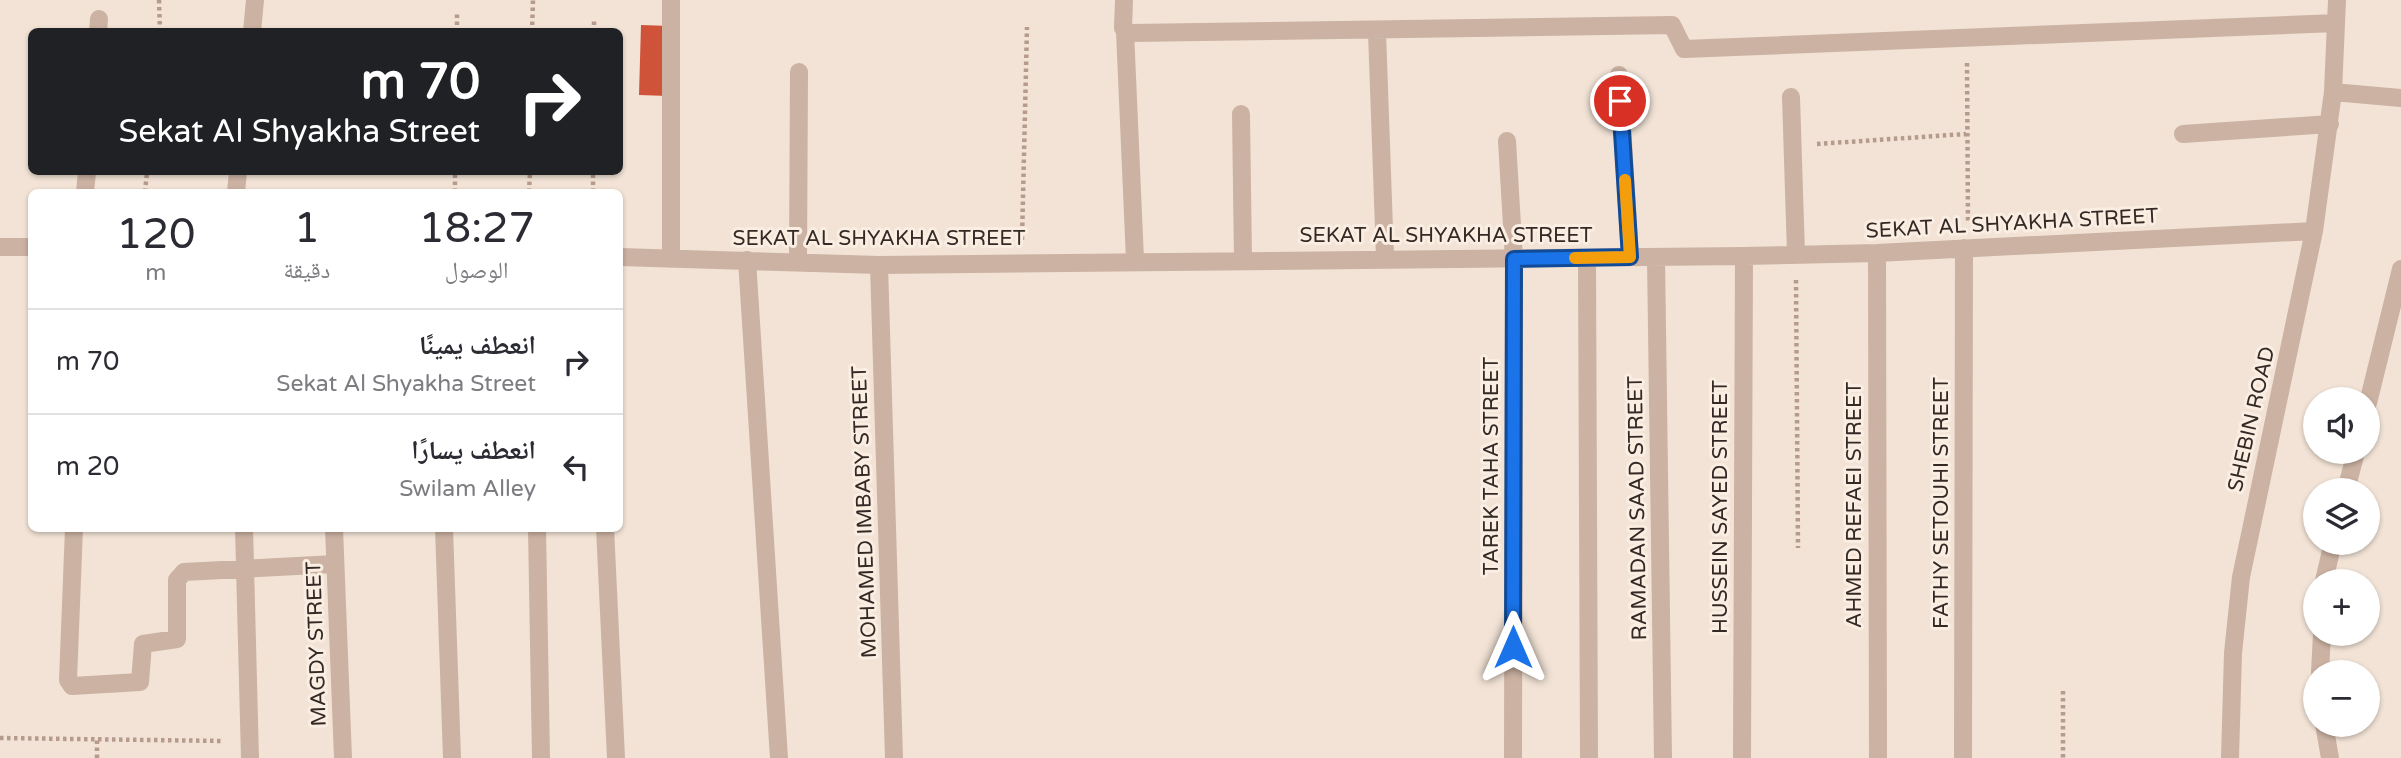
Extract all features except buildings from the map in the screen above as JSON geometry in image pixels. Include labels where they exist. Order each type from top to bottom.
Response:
[{"type":"street","points":[[252,28],[255,0]]},
{"type":"street","points":[[671,0],[671,259]]},
{"type":"street","points":[[1124,0],[1135,260]]},
{"type":"street","name":"SHEBIN ROAD","points":[[2230,758],[2233,653],[2241,577],[2314,231],[2330,124],[2337,0]]},
{"type":"street","points":[[1125,31],[1377,32],[1672,25],[1684,49],[2336,23]]},
{"type":"street","points":[[1377,32],[1385,257]]},
{"type":"street","points":[[798,261],[799,72]]},
{"type":"street","points":[[1619,75],[1630,257]]},
{"type":"street","points":[[2333,92],[2401,98]]},
{"type":"street","points":[[1791,97],[1796,254]]},
{"type":"street","points":[[1241,114],[1243,259]]},
{"type":"street","points":[[2183,134],[2330,124]]},
{"type":"street","name":"TAREK TAHA STREET","points":[[1507,141],[1514,259],[1513,758]]},
{"type":"street","name":"SEKAT AL SHYAKHA STREET","points":[[623,257],[879,264],[1385,257],[1514,259],[1744,256],[1877,253],[2314,231]]},
{"type":"street","points":[[0,247],[28,247]]},
{"type":"street","name":"FATHY SETOUHI STREET","points":[[1963,758],[1966,248]]},
{"type":"street","name":"AHMED REFAEI STREET","points":[[1877,253],[1878,758]]},
{"type":"street","name":"HUSSEIN SAYED STREET","points":[[1742,758],[1744,256]]},
{"type":"street","name":"RAMADAN SAAD STREET","points":[[1656,257],[1663,758]]},
{"type":"street","points":[[1587,258],[1589,758]]},
{"type":"street","points":[[747,260],[779,758]]},
{"type":"street","name":"MOHAMED IMBABY STREET","points":[[879,264],[894,758]]},
{"type":"street","points":[[2372,387],[2401,269]]},
{"type":"street","points":[[74,532],[69,684],[140,682],[143,644],[173,640],[179,635],[179,575],[246,568],[335,564]]},
{"type":"street","points":[[244,532],[250,750]]},
{"type":"street","name":"MAGDY STREET","points":[[334,532],[343,758]]},
{"type":"street","points":[[444,532],[452,758]]},
{"type":"street","points":[[537,532],[541,758]]},
{"type":"street","points":[[605,532],[616,758]]},
{"type":"street","points":[[2327,737],[2330,758]]},
{"type":"path","points":[[159,0],[160,28]]},
{"type":"path","points":[[532,28],[533,0]]},
{"type":"path","points":[[457,14],[457,28]]},
{"type":"path","points":[[594,19],[594,28]]},
{"type":"path","points":[[1022,261],[1027,27]]},
{"type":"path","points":[[1966,248],[1967,37]]},
{"type":"path","points":[[1792,146],[1966,134]]},
{"type":"path","points":[[1796,254],[1798,548]]},
{"type":"path","points":[[2063,691],[2063,758]]},
{"type":"path","points":[[0,738],[97,739],[250,750]]},
{"type":"path","points":[[97,739],[97,758]]},
{"type":"slow traffic","points":[[1575,258],[1630,257],[1625,180]]},
{"type":"route","points":[[1513,647],[1514,259],[1630,257],[1620,101]]}]
